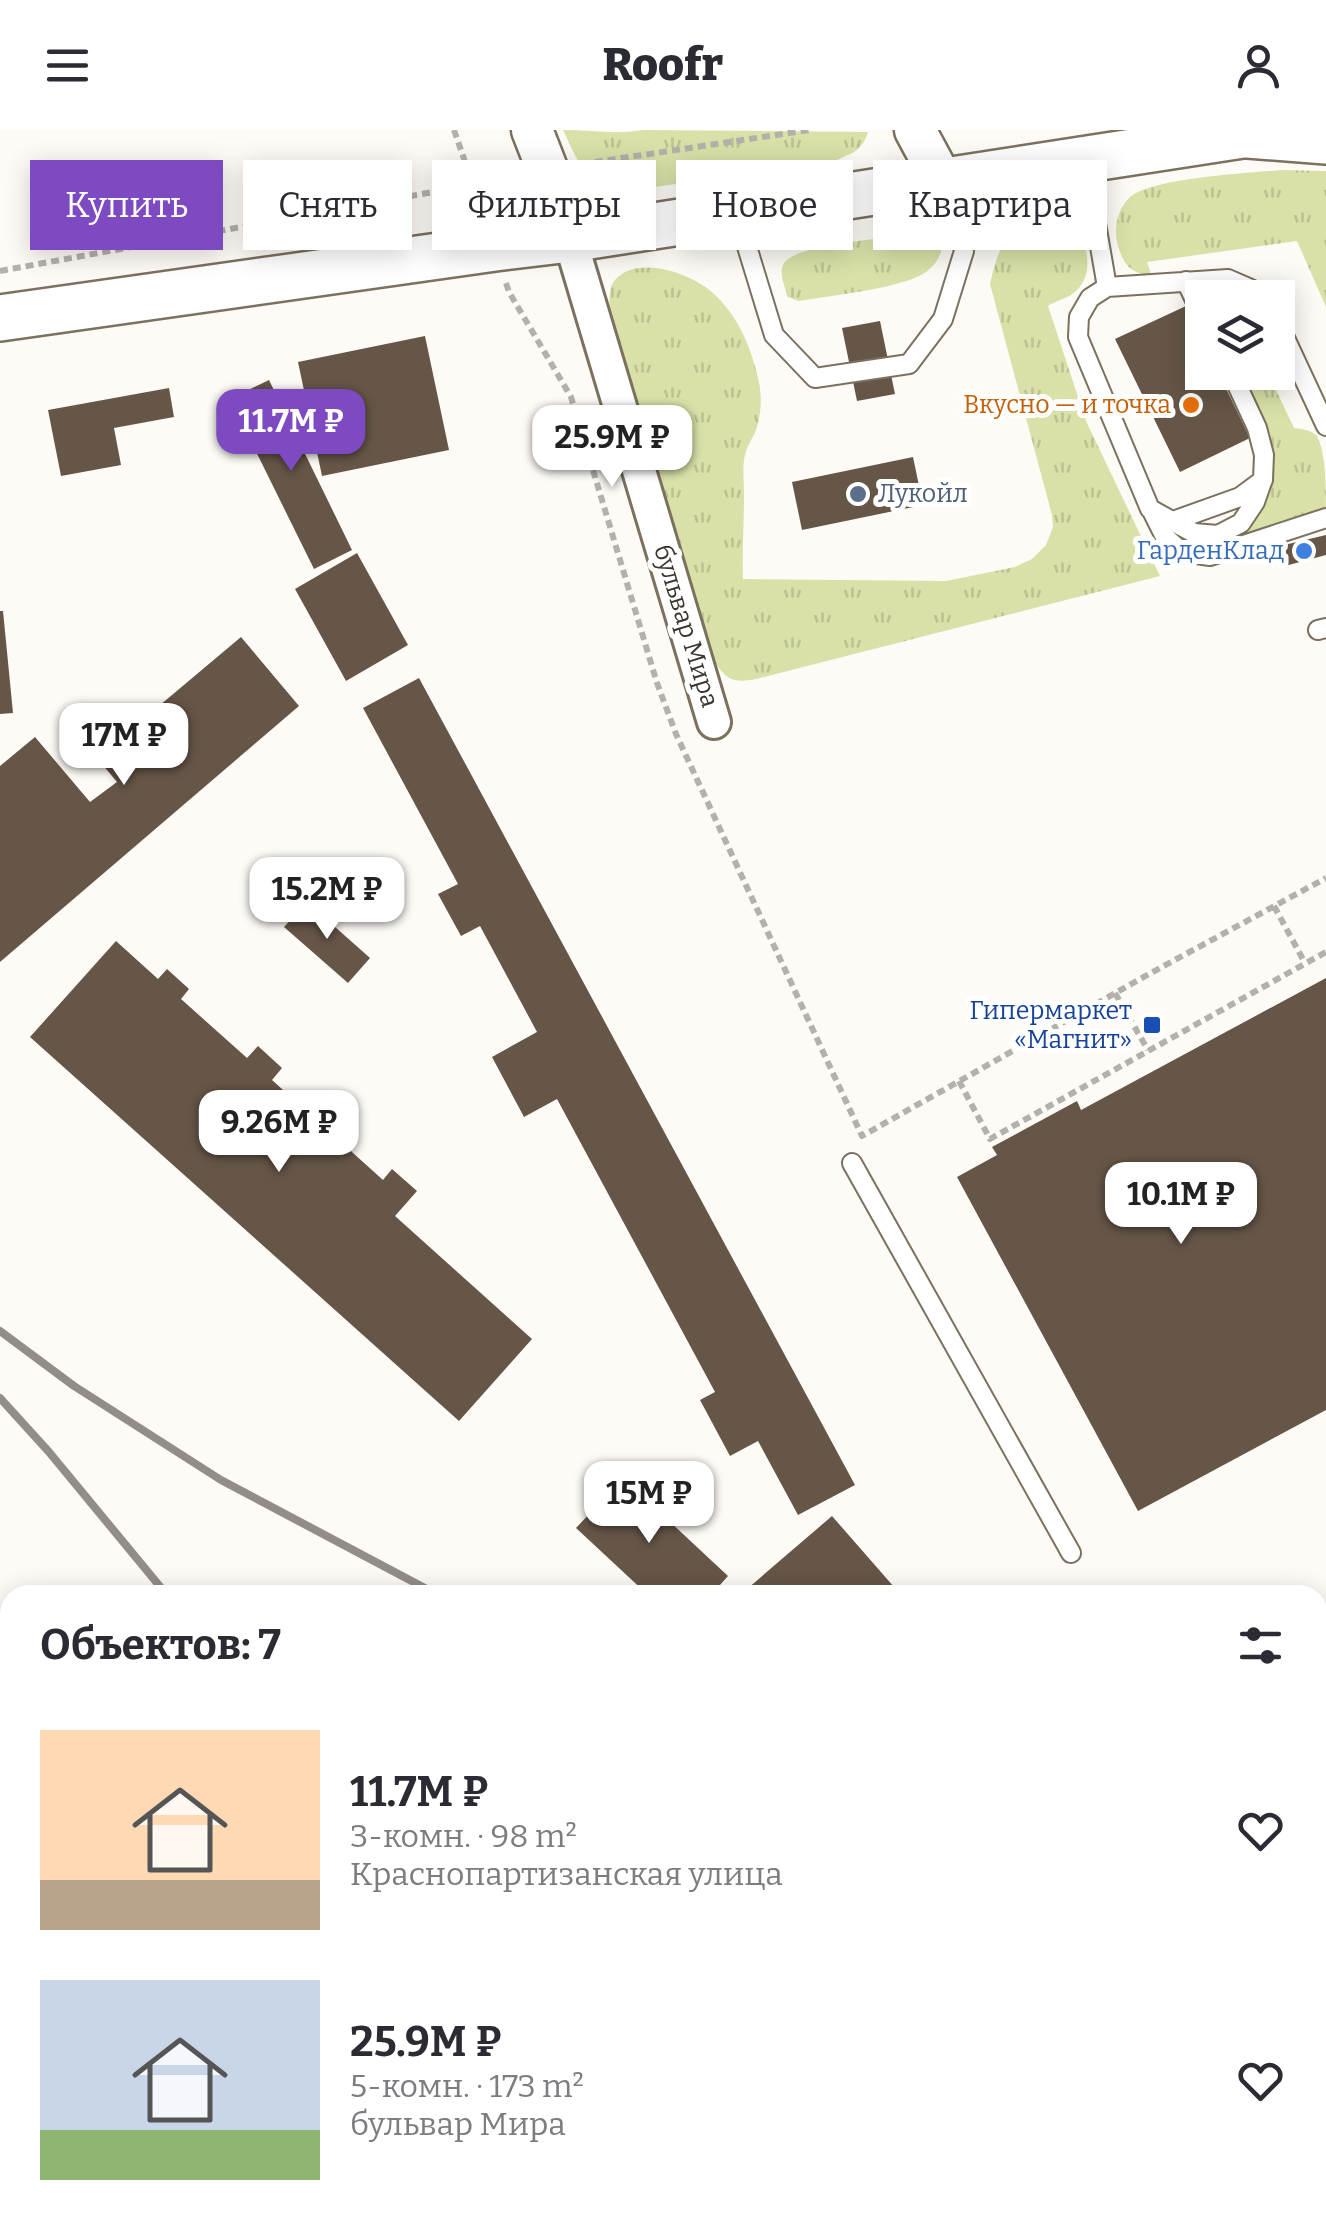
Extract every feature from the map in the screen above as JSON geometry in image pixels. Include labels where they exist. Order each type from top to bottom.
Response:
[{"type":"main road","points":[[1085,160],[1262,132],[1326,140]]},
{"type":"main road","points":[[0,318],[481,250]]},
{"type":"street","name":"бульвар Мира","points":[[532,130],[544,160]]},
{"type":"street","points":[[914,130],[931,160]]},
{"type":"street","name":"бульвар Мира","points":[[573,250],[714,722]]},
{"type":"lane","points":[[748,250],[774,335],[815,378],[910,364],[943,319],[964,250]]},
{"type":"lane","points":[[1101,250],[1107,287]]},
{"type":"lane","points":[[1185,281],[1107,287],[1090,298],[1078,317],[1078,337],[1165,537],[1182,552],[1210,556],[1326,518]]},
{"type":"lane","points":[[1295,359],[1326,426]]},
{"type":"lane","points":[[1150,509],[1194,533],[1218,534],[1241,523],[1264,480],[1264,455],[1258,428],[1239,390]]},
{"type":"lane","points":[[1173,521],[1240,497],[1264,480]]},
{"type":"lane","points":[[852,1163],[1071,1552]]},
{"type":"path","points":[[454,130],[464,160]]},
{"type":"path","points":[[604,160],[810,130]]},
{"type":"path","points":[[0,270],[432,191]]},
{"type":"path","points":[[496,250],[510,292],[571,397],[676,734],[862,1136],[1326,878]]},
{"type":"path","points":[[1274,906],[1305,964]]},
{"type":"path","points":[[959,1082],[990,1138],[1326,952]]},
{"type":"path","points":[[1116,993],[1148,1050]]},
{"type":"green space","points":[[563,130],[868,132],[860,147],[837,160],[676,160],[676,184],[656,187],[656,160],[578,160]]},
{"type":"green space","points":[[1281,170],[1326,171],[1326,307],[1297,241],[1147,262],[1152,276],[1135,271],[1124,261],[1117,243],[1117,222],[1125,203],[1140,191],[1201,178]]},
{"type":"green space","points":[[873,239],[873,250],[941,250],[926,272],[901,283],[799,301],[788,297],[782,273],[789,258],[812,250],[853,250],[853,242]]},
{"type":"green space","points":[[1001,250],[1086,250],[1087,272],[1079,288],[1048,306],[1086,421],[1160,576],[760,678],[743,681],[726,676],[712,657],[610,317],[612,284],[625,272],[637,268],[680,274],[705,287],[722,302],[746,341],[761,400],[757,427],[744,464],[743,579],[946,581],[1015,567],[1032,559],[1046,545],[1053,527],[990,284]]},
{"type":"green space","points":[[1246,390],[1276,390],[1294,428],[1317,436],[1324,461],[1326,508],[1308,519],[1244,536],[1267,491],[1271,472],[1266,437]]},
{"type":"building","name":"Вкусно — и точка","points":[[1185,306],[1185,390],[1227,390],[1250,438],[1180,472],[1115,339]]},
{"type":"building","points":[[880,321],[895,394],[857,401],[842,328]]},
{"type":"building","points":[[425,336],[449,450],[322,476],[298,362]]},
{"type":"building","points":[[269,380],[352,550],[314,569],[230,399]]},
{"type":"building","points":[[169,388],[174,417],[114,428],[121,465],[61,476],[48,410]]},
{"type":"building","name":"Лукойл","points":[[913,457],[923,505],[802,530],[792,482]]},
{"type":"building","name":"ГарденКлад","points":[[1326,535],[1326,555],[1285,566],[1280,546]]},
{"type":"building","points":[[357,553],[408,645],[346,681],[295,589]]},
{"type":"building","points":[[0,611],[13,713],[0,714]]},
{"type":"building","points":[[241,637],[299,706],[0,962],[0,766],[35,737],[90,802],[117,782],[97,758]]},
{"type":"building","points":[[419,678],[855,1485],[798,1515],[758,1441],[730,1456],[700,1400],[715,1392],[557,1099],[524,1117],[492,1057],[537,1032],[480,926],[461,936],[438,894],[458,884],[363,708]]},
{"type":"building","points":[[307,902],[370,958],[348,983],[284,927]]},
{"type":"building","points":[[116,941],[158,979],[167,969],[189,989],[181,999],[247,1058],[258,1046],[282,1068],[272,1080],[383,1180],[392,1169],[417,1191],[395,1216],[532,1339],[459,1421],[30,1037]]},
{"type":"building","points":[[1326,978],[1326,1410],[1138,1511],[957,1177],[997,1155],[992,1147],[1077,1101],[1081,1110]]},
{"type":"building","points":[[623,1478],[728,1576],[720,1585],[637,1585],[576,1528]]},
{"type":"building","points":[[832,1516],[892,1585],[752,1585]]},
{"type":"railway","points":[[0,1331],[74,1386],[221,1480],[419,1585]]},
{"type":"railway","points":[[0,1398],[159,1585]]},
{"type":"place","name":"Вкусно — и точка","points":[[1191,405]]},
{"type":"place","name":"Лукойл","points":[[858,494]]},
{"type":"place","name":"ГарденКлад","points":[[1304,551]]},
{"type":"place","name":"Гипермаркет «Магнит»","points":[[1152,1025]]}]
